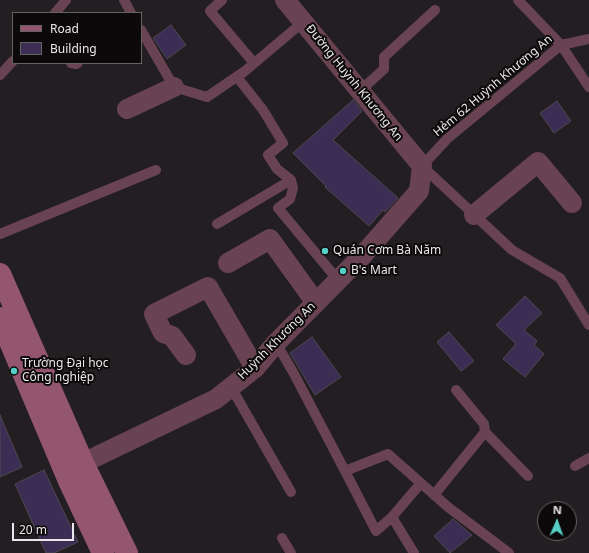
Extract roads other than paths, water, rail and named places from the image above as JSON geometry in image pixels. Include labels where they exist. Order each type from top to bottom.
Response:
[{"type":"main road","points":[[0,274],[124,552]]},
{"type":"main road","points":[[0,318],[69,481],[103,553]]},
{"type":"street","name":"Đường Huỳnh Khương An","points":[[285,0],[422,166]]},
{"type":"street","points":[[128,109],[174,87]]},
{"type":"street","points":[[474,215],[538,162],[572,203]]},
{"type":"street","name":"Huỳnh Khương An","points":[[83,463],[216,399],[255,368],[276,343],[362,256],[419,191],[422,166]]},
{"type":"street","points":[[228,263],[270,239],[316,303]]},
{"type":"street","points":[[186,355],[172,336],[163,333],[154,314],[208,287],[255,368]]},
{"type":"lane","points":[[56,12],[66,0]]},
{"type":"lane","points":[[124,0],[130,12]]},
{"type":"lane","points":[[222,0],[210,11],[254,63]]},
{"type":"lane","points":[[518,0],[561,45],[589,87]]},
{"type":"lane","points":[[360,91],[384,69],[384,57],[435,10]]},
{"type":"lane","points":[[142,32],[174,87],[207,97],[237,77],[303,22]]},
{"type":"lane","name":"Hẻm 62 Huỳnh Khương An","points":[[422,166],[447,139],[561,45],[589,39]]},
{"type":"lane","points":[[1,74],[12,62]]},
{"type":"lane","points":[[237,77],[263,110],[283,143],[268,155],[277,170],[292,180],[293,188],[290,199],[278,208],[338,280]]},
{"type":"lane","points":[[422,166],[512,250],[560,278],[589,325]]},
{"type":"lane","points":[[0,234],[156,170]]},
{"type":"lane","points":[[217,224],[292,180]]},
{"type":"lane","points":[[276,343],[293,372],[376,531],[392,517],[421,483]]},
{"type":"lane","points":[[231,387],[291,492]]},
{"type":"lane","points":[[456,390],[484,424],[485,432],[528,476]]},
{"type":"lane","points":[[434,495],[485,432]]},
{"type":"lane","points":[[345,471],[388,454],[448,507],[509,553]]},
{"type":"lane","points":[[575,466],[589,458]]},
{"type":"lane","points":[[392,517],[414,553]]},
{"type":"lane","points":[[282,538],[291,553]]},
{"type":"place","name":"Quán Cơm Bà Năm","points":[[325,251]]},
{"type":"place","name":"B's Mart","points":[[343,271]]},
{"type":"place","name":"Trường Đại học Công nghiệp","points":[[14,371]]}]
